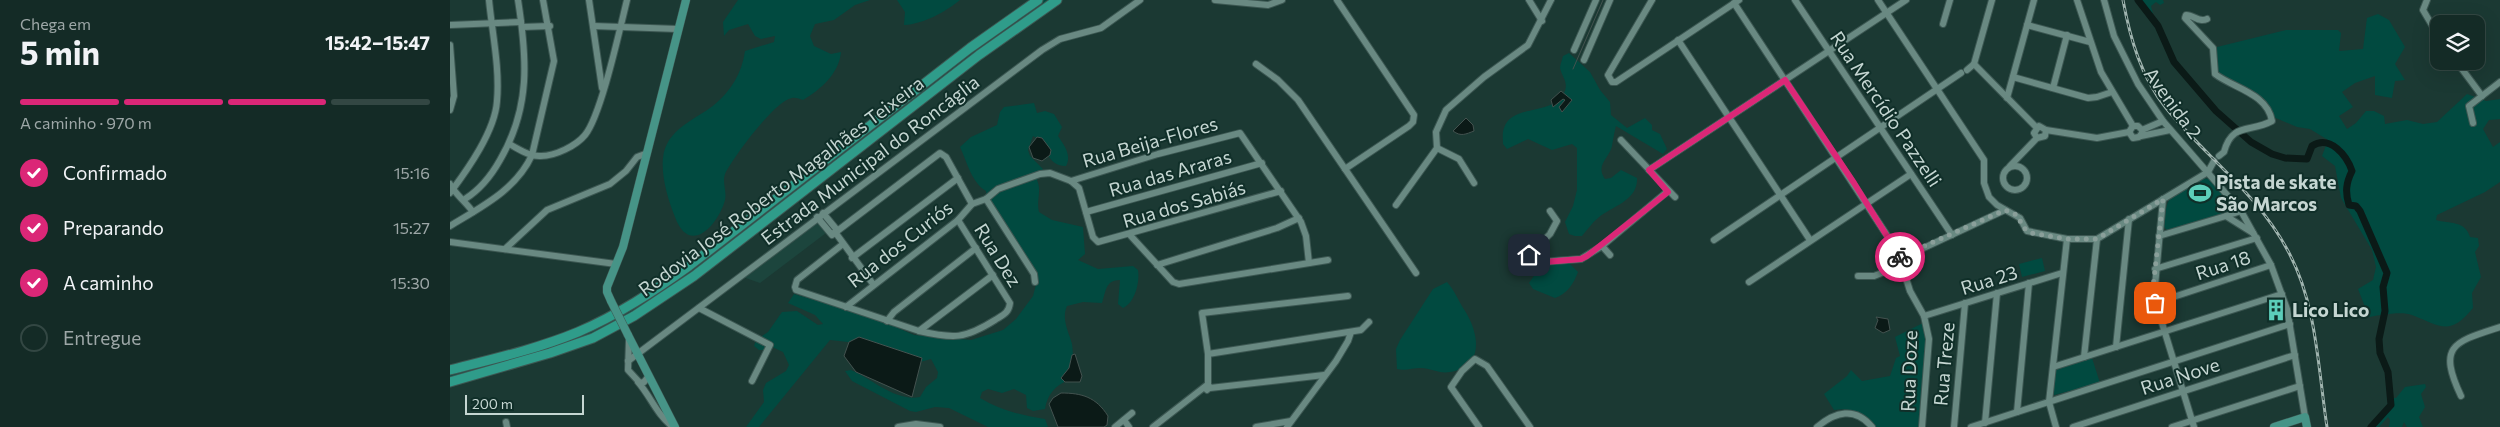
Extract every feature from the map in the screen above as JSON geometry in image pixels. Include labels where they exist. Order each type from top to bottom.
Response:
[{"type":"highway","name":"Rodovia José Roberto Magalhães Teixeira","points":[[450,369],[578,332],[649,294],[689,266],[970,48],[1038,0]]},
{"type":"highway","name":"Rodovia José Roberto Magalhães Teixeira","points":[[450,383],[558,351],[593,338],[671,293],[992,45],[1057,0]]},
{"type":"main road","points":[[674,427],[611,302],[607,287],[623,247],[645,154],[686,0]]},
{"type":"main road","points":[[2274,427],[2305,417],[2307,427]]},
{"type":"street","points":[[473,212],[464,199],[451,189],[488,132],[496,110],[497,89],[489,0]]},
{"type":"street","points":[[464,199],[478,189],[490,176],[509,144],[518,123],[523,100],[525,67],[518,0]]},
{"type":"street","points":[[450,226],[513,184],[526,168],[532,155],[554,61],[550,26],[543,0]]},
{"type":"street","points":[[589,0],[603,90]]},
{"type":"street","points":[[509,144],[532,155],[542,156],[569,147],[584,136],[592,122],[603,90],[627,0]]},
{"type":"street","name":"Estrada Municipal do Roncáglia","points":[[628,361],[1042,50],[1060,39],[1101,28],[1140,0]]},
{"type":"street","points":[[1215,0],[1268,5],[1282,0]]},
{"type":"street","points":[[1337,0],[1414,115],[1413,122],[1345,169]]},
{"type":"street","points":[[1529,0],[1542,21]]},
{"type":"street","points":[[1396,205],[1437,148],[1436,132],[1451,104],[1528,45],[1542,21],[1551,0]]},
{"type":"street","points":[[1574,50],[1596,0]]},
{"type":"street","points":[[1584,60],[1610,0]]},
{"type":"street","points":[[1652,0],[1608,75],[1609,80],[1616,82],[1737,2]]},
{"type":"street","name":"Rua Mercídio Pazzelli","points":[[1796,0],[1952,235]]},
{"type":"street","points":[[1878,0],[1984,160],[1984,183],[1989,197],[2005,210],[2020,218],[2027,231],[2067,239],[2097,239],[2208,172],[2217,158],[2224,152],[2226,141],[2238,132],[2272,121],[2271,116],[2252,95],[2234,83],[2223,80],[2215,74],[2214,48],[2185,18],[2186,15],[2190,15],[2200,20],[2207,19]]},
{"type":"street","points":[[1649,170],[1906,0]]},
{"type":"street","points":[[1943,24],[1950,0]]},
{"type":"street","points":[[1714,240],[1780,193],[1974,64],[1992,0]]},
{"type":"street","points":[[2007,98],[2034,0]]},
{"type":"street","points":[[2077,0],[2101,72],[2131,129],[2133,138],[2163,121]]},
{"type":"street","name":"Avenida 2","points":[[2104,0],[2114,36],[2123,57],[2163,121],[2241,211],[2271,266],[2282,294],[2290,324],[2305,417]]},
{"type":"street","points":[[2427,0],[2423,10],[2430,22]]},
{"type":"street","name":"Rua Doze","points":[[1737,2],[1785,80],[1867,202],[1901,262],[1910,291],[1924,316],[1929,339],[1922,427]]},
{"type":"street","points":[[450,25],[491,23],[550,26]]},
{"type":"street","points":[[2027,25],[2090,42]]},
{"type":"street","points":[[593,26],[678,29]]},
{"type":"street","points":[[2053,88],[2067,36]]},
{"type":"street","points":[[1678,40],[1810,240]]},
{"type":"street","points":[[450,46],[454,96],[450,110]]},
{"type":"street","points":[[1256,64],[1278,80],[1298,100],[1416,273]]},
{"type":"street","points":[[1974,64],[2036,127]]},
{"type":"street","points":[[2463,70],[2482,96]]},
{"type":"street","points":[[599,71],[607,74]]},
{"type":"street","points":[[2013,77],[2088,98],[2112,92]]},
{"type":"street","points":[[2473,123],[2469,106],[2500,82]]},
{"type":"street","points":[[2036,127],[2042,126],[2046,130],[2097,138],[2138,126],[2141,133]]},
{"type":"street","points":[[2036,127],[2034,133],[2037,138]]},
{"type":"street","points":[[2010,166],[2022,167],[2027,174],[2027,183],[2021,189],[2013,190],[2004,183],[2003,175],[2010,166],[2037,138],[2043,138],[2046,130]]},
{"type":"street","points":[[2141,133],[2170,130]]},
{"type":"street","name":"Rua Beija-Flores","points":[[1073,182],[1237,132],[1243,135],[1262,162]]},
{"type":"street","points":[[1621,140],[1668,192],[1675,197]]},
{"type":"street","points":[[1437,148],[1452,153],[1459,159],[1474,183]]},
{"type":"street","points":[[834,232],[940,153],[946,157],[972,204],[986,199],[1004,186],[1040,174],[1058,175],[1073,182],[1081,194],[1086,212]]},
{"type":"street","points":[[505,248],[547,210],[610,184],[626,171],[637,157],[645,154]]},
{"type":"street","points":[[1262,162],[1299,218],[1306,236],[1309,263]]},
{"type":"street","name":"Rua das Araras","points":[[1086,212],[1262,162]]},
{"type":"street","points":[[1749,282],[1911,174]]},
{"type":"street","points":[[852,258],[958,178]]},
{"type":"street","name":"Rua dos Sabiás","points":[[1086,212],[1095,240],[1103,242],[1280,191]]},
{"type":"street","points":[[1550,211],[1557,221],[1550,234],[1525,261],[1544,262],[1581,259],[1602,246],[1668,192]]},
{"type":"street","points":[[986,199],[1034,274],[1035,282]]},
{"type":"street","points":[[2163,199],[2153,288],[2155,303],[2193,424]]},
{"type":"street","name":"Rua dos Curiós","points":[[846,307],[958,220],[972,204]]},
{"type":"street","points":[[1858,276],[1874,276],[1952,235],[2005,210]]},
{"type":"street","points":[[2159,236],[2241,211]]},
{"type":"street","points":[[820,215],[874,284]]},
{"type":"street","points":[[2226,216],[2255,236]]},
{"type":"street","points":[[1157,264],[1277,228],[1299,218]]},
{"type":"street","points":[[2116,347],[2130,219]]},
{"type":"street","name":"Rua Dez","points":[[919,331],[934,334],[969,335],[1005,314],[1010,308],[1010,303],[958,220]]},
{"type":"street","points":[[1130,234],[1173,282],[1179,284],[1328,260]]},
{"type":"street","points":[[2155,270],[2255,236]]},
{"type":"street","points":[[2056,427],[2049,402],[2067,239]]},
{"type":"street","points":[[2084,357],[2097,239]]},
{"type":"street","points":[[450,242],[616,264]]},
{"type":"street","points":[[843,244],[797,280],[794,286],[798,291],[919,331],[993,275]]},
{"type":"street","points":[[1602,246],[1610,255]]},
{"type":"street","points":[[887,321],[894,312],[976,248]]},
{"type":"street","points":[[1536,249],[1544,262]]},
{"type":"street","name":"Rua 18","points":[[2155,303],[2271,266]]},
{"type":"street","name":"Rua 23","points":[[1924,316],[2062,273]]},
{"type":"street","points":[[2017,412],[2029,283]]},
{"type":"street","points":[[1985,423],[1997,293]]},
{"type":"street","points":[[2053,367],[2282,294]]},
{"type":"street","points":[[1208,387],[1208,354],[1202,313],[1348,296]]},
{"type":"street","name":"Rua Treze","points":[[1954,427],[1965,303]]},
{"type":"street","points":[[699,308],[770,345],[752,381]]},
{"type":"street","points":[[1208,354],[1351,332],[1361,330],[1369,322]]},
{"type":"street","points":[[1971,427],[2290,324]]},
{"type":"street","points":[[2461,396],[2451,371],[2450,352],[2464,340],[2500,327]]},
{"type":"street","points":[[1256,427],[1289,424],[1348,341],[1351,332]]},
{"type":"street","points":[[629,335],[628,370],[645,390],[659,415],[674,427]]},
{"type":"street","name":"Rua Nove","points":[[2074,427],[2295,355]]},
{"type":"street","points":[[628,361],[635,358],[642,362]]},
{"type":"street","points":[[1479,427],[1452,387],[1462,371],[1475,359],[1487,366],[1530,427]]},
{"type":"street","points":[[1153,427],[1208,387],[1324,375]]},
{"type":"street","points":[[638,382],[644,382],[649,376]]},
{"type":"street","points":[[1310,376],[1319,382]]},
{"type":"street","points":[[2172,427],[2193,424],[2300,386]]},
{"type":"street","points":[[1115,427],[1132,413]]},
{"type":"street","points":[[1817,427],[1834,415],[1850,413],[1860,416],[1872,427]]},
{"type":"street","points":[[1124,420],[1129,427]]},
{"type":"street","points":[[898,427],[916,424],[940,427]]},
{"type":"shaded area","points":[[738,0],[870,0],[855,5],[834,20],[815,24],[810,36],[814,46],[831,54],[841,52],[837,67],[828,80],[809,96],[803,100],[793,98],[785,101],[766,119],[736,156],[725,174],[725,200],[716,219],[703,233],[695,236],[681,229],[675,217],[664,180],[663,158],[665,148],[675,132],[714,105],[726,94],[735,81],[744,59],[745,51],[774,42],[775,36],[761,39],[755,36],[748,24],[729,30],[724,36],[723,22]]},
{"type":"shaded area","points":[[897,0],[960,0],[934,17],[904,25],[905,12]]},
{"type":"shaded area","points":[[1042,0],[1052,0],[699,269],[625,318],[582,339],[450,379],[450,373],[530,351],[637,304]]},
{"type":"shaded area","points":[[2136,0],[2163,0],[2164,3],[2160,5],[2156,2],[2151,6],[2153,14]]},
{"type":"shaded area","points":[[2378,14],[2389,20],[2405,47],[2395,64],[2405,80],[2395,81],[2392,98],[2375,95],[2375,76],[2355,83],[2342,92],[2353,107],[2339,116],[2347,129],[2356,123],[2366,111],[2374,111],[2384,116],[2385,124],[2407,120],[2423,124],[2437,122],[2467,94],[2486,101],[2500,99],[2500,119],[2489,120],[2483,129],[2493,147],[2500,142],[2500,182],[2485,192],[2437,215],[2436,220],[2460,225],[2468,232],[2470,237],[2478,238],[2479,246],[2475,252],[2481,277],[2472,293],[2473,308],[2465,317],[2451,326],[2444,327],[2403,313],[2369,317],[2358,289],[2373,280],[2376,267],[2372,250],[2341,198],[2335,166],[2322,156],[2328,140],[2310,129],[2297,127],[2271,116],[2264,106],[2215,74],[2213,48],[2286,30],[2338,30],[2341,33],[2339,51],[2363,49],[2367,18]]},
{"type":"shaded area","points":[[1569,53],[1590,72],[1600,90],[1610,102],[1611,115],[1627,128],[1645,118],[1652,125],[1652,130],[1660,134],[1667,149],[1663,154],[1616,126],[1612,146],[1602,166],[1602,174],[1605,179],[1611,178],[1621,170],[1637,178],[1636,186],[1629,198],[1598,218],[1582,236],[1569,234],[1565,222],[1573,206],[1577,190],[1577,148],[1572,144],[1552,150],[1528,139],[1507,149],[1503,144],[1503,130],[1508,120],[1515,115],[1543,108],[1560,99],[1566,88],[1560,65],[1563,56]]},
{"type":"shaded area","points":[[1561,91],[1572,100],[1562,112],[1559,107],[1565,100],[1563,99],[1553,107],[1551,100]]},
{"type":"shaded area","points":[[1034,103],[1037,113],[1045,111],[1054,114],[1062,127],[1058,136],[1068,154],[1066,166],[1059,165],[1050,158],[1042,144],[1033,136],[1028,150],[1030,156],[1043,169],[1037,180],[1039,212],[1052,220],[1083,227],[1085,254],[1078,260],[1098,269],[1133,266],[1138,270],[1134,297],[1123,308],[1118,304],[1120,280],[1109,284],[1102,303],[1083,302],[1067,306],[1065,321],[1072,344],[1072,367],[1068,380],[1052,392],[1045,409],[1033,411],[1027,408],[1026,395],[1014,389],[1002,393],[988,389],[982,392],[980,398],[1012,412],[1045,419],[1048,427],[988,427],[949,408],[935,407],[916,412],[910,411],[852,381],[845,371],[851,370],[893,393],[911,398],[920,397],[926,387],[937,378],[938,372],[931,359],[909,365],[857,343],[830,340],[759,427],[746,427],[764,402],[763,390],[766,383],[786,371],[789,365],[783,352],[770,346],[765,350],[759,350],[754,346],[756,340],[768,332],[782,312],[797,311],[818,325],[823,324],[815,315],[788,303],[794,294],[873,317],[914,335],[971,340],[1003,330],[1016,319],[1033,296],[1038,277],[989,209],[986,191],[973,178],[960,147],[971,137],[997,125],[1000,112],[1004,107]]},
{"type":"shaded area","points":[[1466,118],[1473,125],[1474,131],[1461,134],[1453,131]]},
{"type":"shaded area","points":[[1037,137],[1042,138],[1051,150],[1050,155],[1042,161],[1033,158],[1029,147]]},
{"type":"shaded area","points":[[2202,178],[2210,179],[2234,206],[2231,211],[2167,230],[2164,227],[2169,200],[2177,192]]},
{"type":"shaded area","points":[[817,221],[826,233],[760,283],[743,277]]},
{"type":"shaded area","points":[[2042,258],[2045,271],[2022,277],[2019,264]]},
{"type":"shaded area","points":[[1555,260],[1569,263],[1578,272],[1570,288],[1555,298],[1533,289],[1529,283],[1542,264]]},
{"type":"shaded area","points":[[1447,282],[1470,320],[1476,339],[1474,356],[1461,369],[1450,372],[1421,368],[1397,369],[1396,349],[1400,340],[1433,289]]},
{"type":"shaded area","points":[[1876,317],[1888,319],[1890,330],[1883,333],[1875,328],[1878,320]]},
{"type":"shaded area","points":[[1923,323],[1928,338],[1919,427],[1875,427],[1858,412],[1847,409],[1834,410],[1824,394],[1847,376],[1851,370],[1862,381],[1890,376],[1896,358],[1900,356],[1895,337]]},
{"type":"shaded area","points":[[859,337],[922,358],[912,397],[856,372],[844,356],[849,342]]},
{"type":"shaded area","points":[[1075,354],[1082,376],[1080,382],[1065,382],[1061,378],[1069,368],[1072,355]]},
{"type":"shaded area","points":[[2092,358],[2100,383],[2054,395],[2052,393],[2056,370]]},
{"type":"shaded area","points":[[2425,384],[2426,387],[2421,394],[2425,407],[2419,417],[2423,427],[2407,427],[2404,422],[2402,427],[2389,427],[2390,420],[2388,417],[2379,427],[2373,427],[2384,412],[2390,398],[2396,398],[2405,387]]},
{"type":"shaded area","points":[[1061,393],[1082,395],[1099,404],[1108,416],[1107,425],[1104,427],[1058,427],[1049,404],[1053,398]]},
{"type":"waterway","points":[[1573,69],[1603,0]]},
{"type":"waterway","points":[[2138,0],[2158,26],[2174,62],[2216,111],[2251,142],[2272,154],[2285,158],[2307,159],[2312,146],[2325,143],[2337,148],[2350,165],[2352,171],[2347,184],[2349,205],[2356,206],[2360,211],[2387,273],[2383,287],[2385,311],[2379,339],[2380,353],[2388,372],[2391,405],[2371,427]]},
{"type":"railway","points":[[2123,0],[2133,43],[2143,70],[2157,96],[2181,126],[2231,176],[2262,212],[2276,230],[2298,271],[2311,315],[2327,427]]},
{"type":"way so far","points":[[1900,257],[1900,259],[2005,210],[2017,215],[2024,228],[2032,233],[2067,239],[2097,239],[2163,199],[2153,288],[2155,303]]},
{"type":"place","name":"Pista de skate São Marcos","points":[[2200,193]]},
{"type":"place","name":"Lico Lico","points":[[2276,310]]},
{"type":"route","points":[[1529,255],[1536,249],[1538,256],[1544,262],[1581,259],[1602,246],[1668,192],[1649,170],[1785,80],[1854,183],[1900,257]]}]
